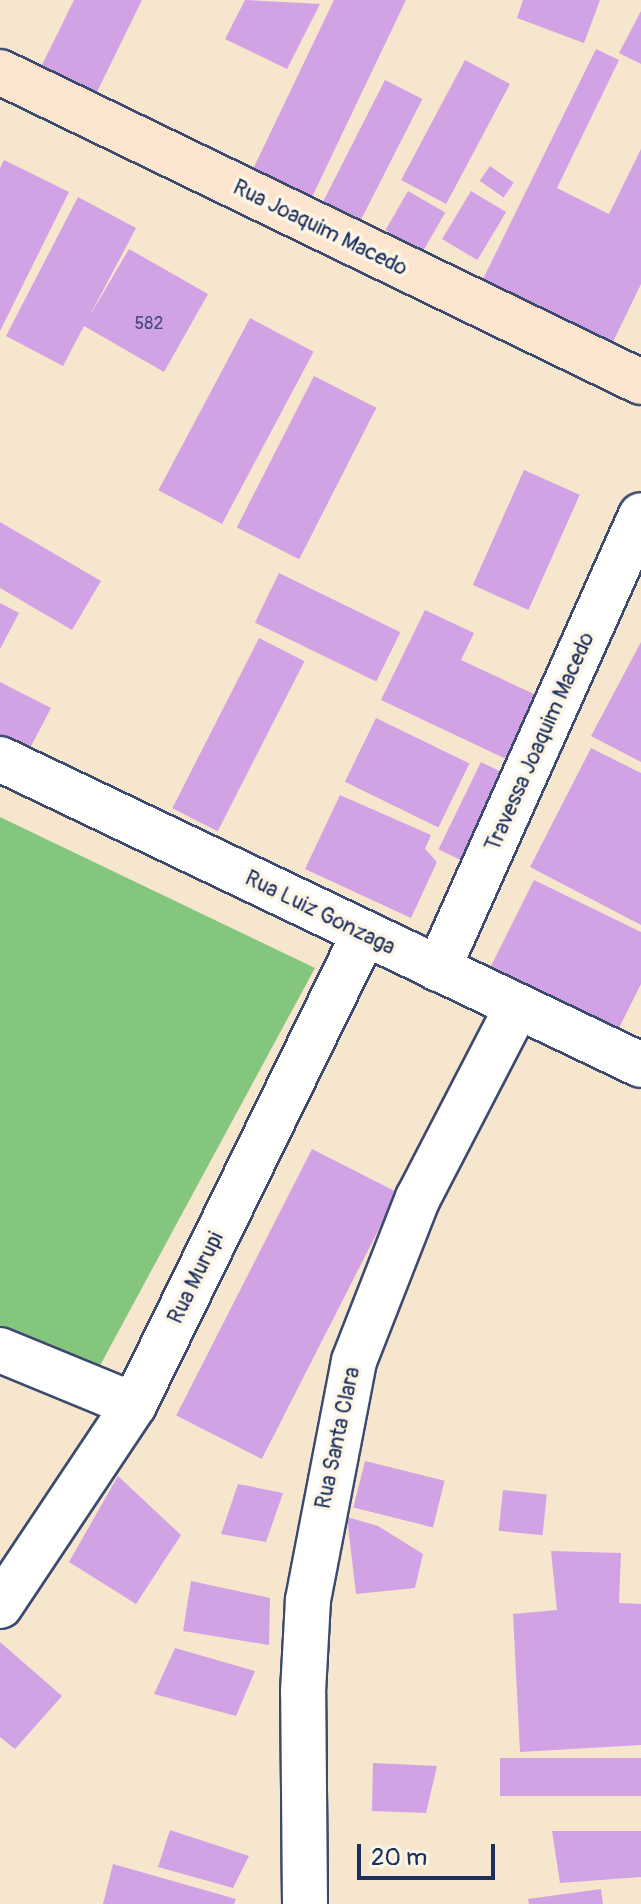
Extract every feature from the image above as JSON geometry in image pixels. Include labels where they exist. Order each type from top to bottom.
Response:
[{"type":"street","name":"Rua Joaquim Macedo","points":[[0,72],[641,382]]},
{"type":"street","name":"Travessa Joaquim Macedo","points":[[438,969],[641,515]]},
{"type":"street","name":"Rua Luiz Gonzaga","points":[[0,759],[641,1065]]},
{"type":"street","name":"Rua Murupi","points":[[0,1606],[134,1405],[364,934]]},
{"type":"street","name":"Rua Santa Clara","points":[[305,1904],[303,1692],[308,1600],[354,1361],[418,1198],[517,1007]]},
{"type":"street","points":[[0,1350],[134,1405]]},
{"type":"green space","points":[[0,817],[315,968],[90,1384],[0,1345]]},
{"type":"building","points":[[74,0],[142,0],[95,96],[40,69]]},
{"type":"building","points":[[245,0],[320,4],[287,69],[225,39]]},
{"type":"building","points":[[334,0],[406,0],[312,197],[253,169]]},
{"type":"building","points":[[523,0],[600,0],[584,43],[517,18]]},
{"type":"building","points":[[641,11],[641,64],[619,53]]},
{"type":"building","points":[[596,49],[619,60],[557,188],[609,214],[641,149],[641,284],[612,344],[482,281]]},
{"type":"building","points":[[465,60],[510,84],[446,204],[401,180]]},
{"type":"building","points":[[385,80],[422,99],[358,225],[321,206]]},
{"type":"building","points":[[4,160],[69,192],[0,331],[0,168]]},
{"type":"building","points":[[490,166],[514,183],[503,197],[480,181]]},
{"type":"building","points":[[408,191],[445,213],[423,251],[386,230]]},
{"type":"building","points":[[471,191],[506,212],[477,260],[442,239]]},
{"type":"building","points":[[78,197],[136,228],[89,317],[129,249],[208,294],[164,372],[84,326],[63,366],[6,336]]},
{"type":"building","points":[[250,318],[314,352],[222,524],[158,490]]},
{"type":"building","points":[[314,376],[376,408],[299,559],[237,527]]},
{"type":"building","points":[[524,470],[580,495],[528,610],[473,585]]},
{"type":"building","points":[[0,522],[101,581],[72,630],[0,588]]},
{"type":"building","points":[[279,573],[400,632],[376,682],[255,622]]},
{"type":"building","points":[[0,603],[19,613],[0,649]]},
{"type":"building","points":[[425,610],[474,633],[461,660],[536,695],[506,759],[381,700]]},
{"type":"building","points":[[259,638],[304,661],[218,831],[172,808]]},
{"type":"building","points":[[641,642],[641,762],[591,736]]},
{"type":"building","points":[[0,682],[51,708],[28,752],[0,738]]},
{"type":"building","points":[[376,718],[469,764],[438,827],[345,782]]},
{"type":"building","points":[[591,748],[641,773],[641,925],[530,867]]},
{"type":"building","points":[[481,762],[503,773],[461,860],[438,849]]},
{"type":"building","points":[[340,795],[431,835],[425,849],[437,862],[411,918],[305,869]]},
{"type":"building","points":[[534,880],[641,932],[641,984],[618,1030],[490,968]]},
{"type":"building","points":[[312,1149],[398,1193],[262,1459],[176,1415]]},
{"type":"building","points":[[365,1461],[445,1481],[433,1527],[353,1508]]},
{"type":"building","points":[[118,1476],[181,1535],[136,1604],[69,1562]]},
{"type":"building","points":[[238,1484],[283,1493],[266,1542],[221,1534]]},
{"type":"building","points":[[503,1490],[547,1495],[542,1535],[499,1531]]},
{"type":"building","points":[[347,1517],[378,1526],[423,1554],[415,1588],[356,1594]]},
{"type":"building","points":[[551,1551],[621,1553],[619,1603],[641,1604],[641,1745],[520,1752],[513,1614],[557,1610]]},
{"type":"building","points":[[191,1581],[270,1598],[269,1645],[183,1631]]},
{"type":"building","points":[[0,1642],[62,1696],[15,1749],[0,1737]]},
{"type":"building","points":[[175,1648],[255,1671],[236,1716],[154,1694]]},
{"type":"building","points":[[500,1758],[641,1758],[641,1796],[500,1796]]},
{"type":"building","points":[[373,1763],[437,1766],[426,1813],[372,1811]]},
{"type":"building","points":[[170,1830],[249,1856],[233,1888],[158,1867]]},
{"type":"building","points":[[552,1831],[641,1831],[641,1877],[560,1883]]},
{"type":"building","points":[[113,1864],[236,1899],[234,1904],[103,1904]]},
{"type":"building","points":[[601,1889],[603,1904],[529,1904],[528,1899]]}]
